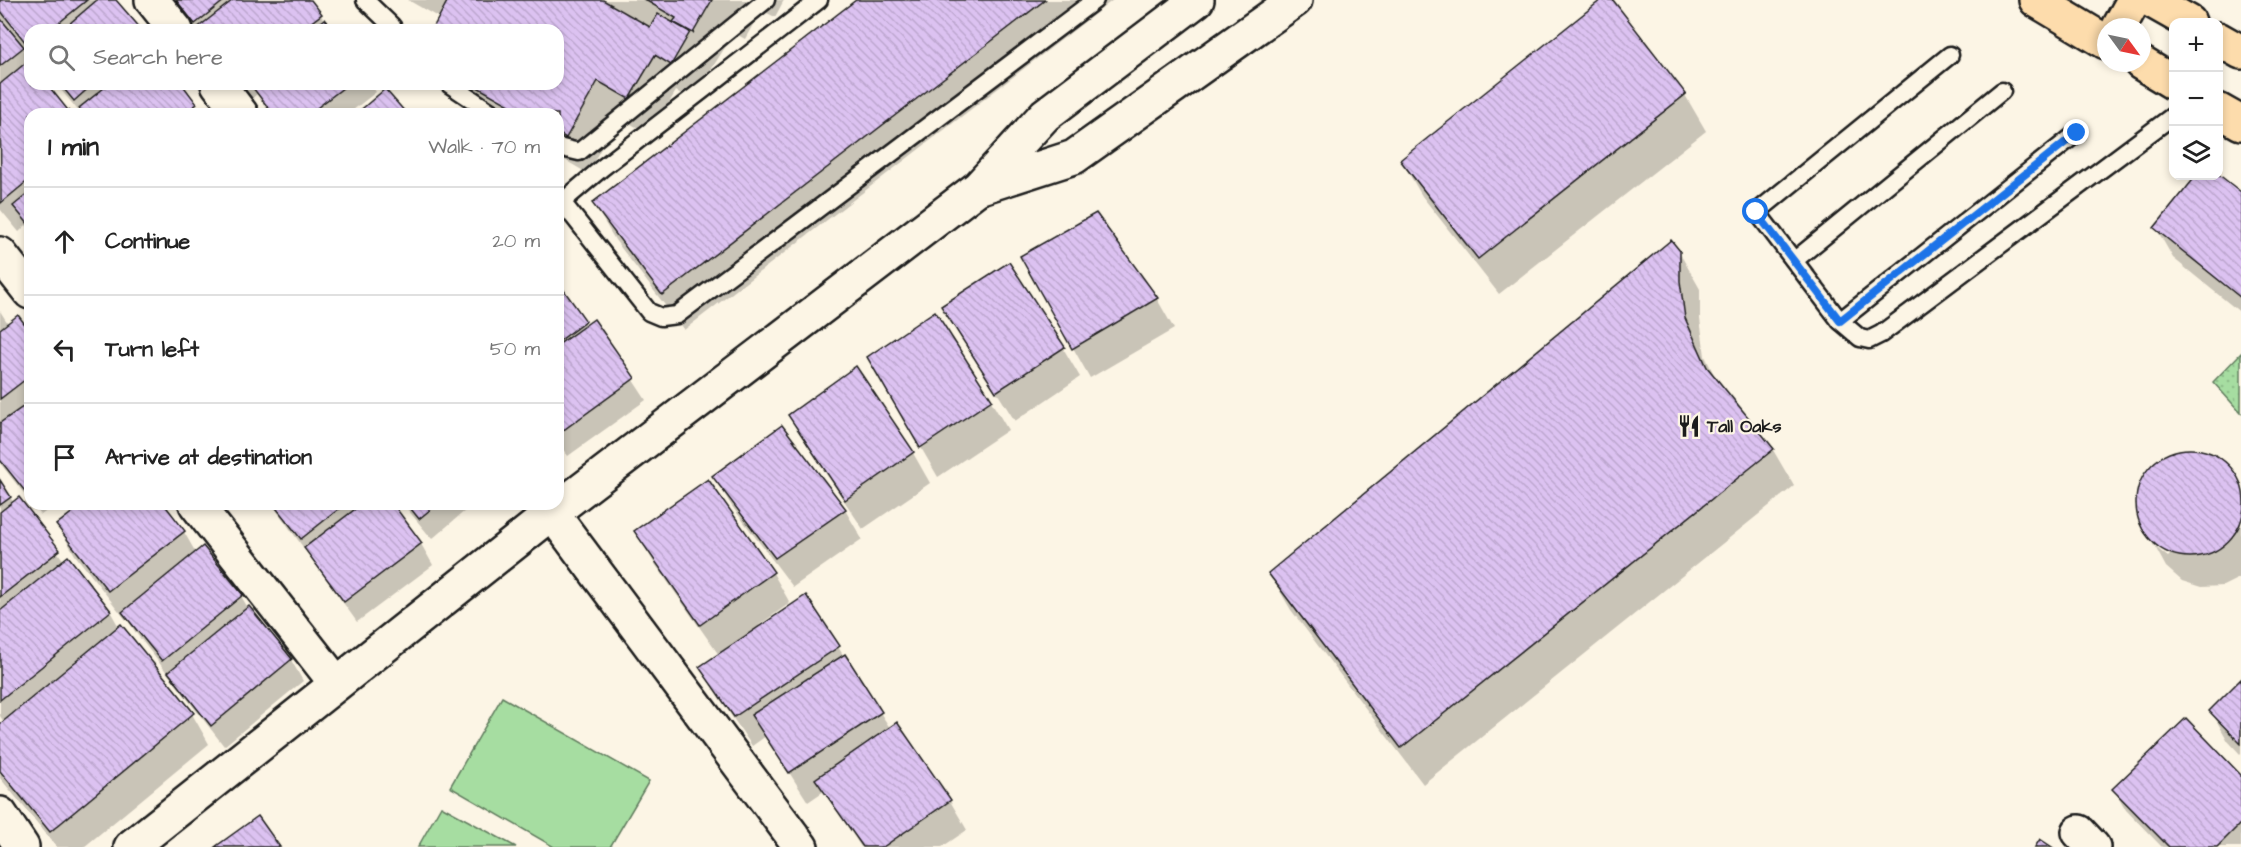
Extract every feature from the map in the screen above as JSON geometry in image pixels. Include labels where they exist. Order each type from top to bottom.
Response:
[{"type":"main road","points":[[2036,0],[2097,37]]},
{"type":"main road","points":[[2124,18],[2134,0]]},
{"type":"main road","points":[[2150,0],[2182,18]]},
{"type":"main road","points":[[2223,42],[2241,52]]},
{"type":"main road","points":[[2151,69],[2169,79]]},
{"type":"main road","points":[[2223,113],[2241,123]]},
{"type":"street","points":[[152,0],[171,24]]},
{"type":"street","points":[[564,496],[979,188],[1045,115],[1197,0]]},
{"type":"street","points":[[979,188],[1074,158],[1295,0]]},
{"type":"street","points":[[223,90],[236,108]]},
{"type":"street","points":[[0,254],[24,284]]},
{"type":"street","points":[[201,510],[336,683]]},
{"type":"street","points":[[131,847],[336,683],[546,510]]},
{"type":"street","points":[[549,510],[801,847]]},
{"type":"street","points":[[0,814],[22,847]]},
{"type":"lane","points":[[365,0],[390,24]]},
{"type":"lane","points":[[564,148],[579,152],[766,0]]},
{"type":"lane","points":[[564,200],[602,168],[819,0]]},
{"type":"lane","points":[[564,205],[649,312],[661,317],[677,315],[1095,0]]},
{"type":"lane","points":[[1950,55],[1756,212],[1840,321],[1860,338],[1869,340],[1881,334],[2169,119]]},
{"type":"lane","points":[[458,90],[485,108]]},
{"type":"lane","points":[[1795,260],[2002,91]]},
{"type":"lane","points":[[1840,321],[2077,133]]},
{"type":"green space","points":[[2241,353],[2241,413],[2213,382]]},
{"type":"green space","points":[[502,697],[649,781],[610,847],[554,847],[450,787]]},
{"type":"green space","points":[[441,806],[516,847],[418,847]]},
{"type":"building","points":[[0,0],[87,0],[57,24],[24,24],[24,41],[0,10]]},
{"type":"building","points":[[97,0],[116,0],[137,24],[69,24]]},
{"type":"building","points":[[176,0],[225,0],[195,24]]},
{"type":"building","points":[[233,0],[311,0],[322,14],[309,24],[202,24]]},
{"type":"building","points":[[448,0],[603,0],[650,27],[658,14],[690,32],[671,65],[655,55],[629,99],[598,81],[566,138],[564,137],[564,108],[514,108],[483,90],[564,90],[564,24],[435,24]]},
{"type":"building","points":[[645,0],[712,0],[693,33],[673,22],[676,18]]},
{"type":"building","points":[[856,0],[1045,0],[662,295],[592,203]]},
{"type":"building","points":[[1601,0],[1613,0],[1686,94],[1478,259],[1400,160]]},
{"type":"building","points":[[0,18],[24,47],[0,66]]},
{"type":"building","points":[[325,19],[329,24],[319,24]]},
{"type":"building","points":[[24,64],[24,90],[52,90],[66,108],[24,108],[24,184],[1,203],[0,84]]},
{"type":"building","points":[[65,90],[86,90],[74,101]]},
{"type":"building","points":[[102,90],[186,90],[197,104],[192,108],[79,108]]},
{"type":"building","points":[[255,90],[340,90],[317,108],[268,108]]},
{"type":"building","points":[[386,90],[402,108],[363,108]]},
{"type":"building","points":[[2223,178],[2241,192],[2241,298],[2154,228],[2193,180],[2223,180]]},
{"type":"building","points":[[24,197],[24,219],[13,206]]},
{"type":"building","points":[[1096,213],[1158,298],[1072,349],[1020,256]]},
{"type":"building","points":[[1671,240],[1680,251],[1680,281],[1685,318],[1707,367],[1774,449],[1401,748],[1268,573]]},
{"type":"building","points":[[1009,262],[1065,347],[996,392],[941,306]]},
{"type":"building","points":[[564,290],[586,321],[564,338]]},
{"type":"building","points":[[935,311],[992,400],[920,448],[867,357]]},
{"type":"building","points":[[18,315],[24,323],[24,381],[0,399],[0,329]]},
{"type":"building","points":[[594,319],[635,378],[564,430],[564,341]]},
{"type":"building","points":[[856,366],[914,452],[845,500],[788,415]]},
{"type":"building","points":[[24,406],[24,490],[0,460],[0,423]]},
{"type":"building","points":[[782,425],[846,509],[775,558],[712,476]]},
{"type":"building","points":[[2190,449],[2211,453],[2229,464],[2240,482],[2242,517],[2240,524],[2229,542],[2211,553],[2190,557],[2169,553],[2151,542],[2140,524],[2136,503],[2140,482],[2151,464],[2169,453]]},
{"type":"building","points":[[708,479],[774,572],[700,625],[634,531]]},
{"type":"building","points":[[0,480],[11,497],[0,505]]},
{"type":"building","points":[[19,497],[24,503],[24,510],[29,510],[60,550],[0,597],[0,512]]},
{"type":"building","points":[[75,510],[169,510],[185,531],[108,591],[56,525]]},
{"type":"building","points":[[278,510],[337,510],[301,539]]},
{"type":"building","points":[[354,510],[397,510],[422,543],[344,602],[304,548]]},
{"type":"building","points":[[412,510],[430,510],[419,519]]},
{"type":"building","points":[[203,546],[243,595],[162,661],[122,612]]},
{"type":"building","points":[[68,556],[111,611],[0,700],[0,611]]},
{"type":"building","points":[[806,595],[840,646],[734,717],[699,667]]},
{"type":"building","points":[[249,606],[292,659],[211,726],[168,672]]},
{"type":"building","points":[[121,624],[194,713],[50,832],[0,771],[0,724]]},
{"type":"building","points":[[845,654],[882,712],[789,773],[751,715]]},
{"type":"building","points":[[2241,679],[2241,744],[2209,711]]},
{"type":"building","points":[[2186,718],[2241,775],[2241,823],[2217,847],[2169,847],[2112,789]]},
{"type":"building","points":[[897,722],[951,800],[883,847],[863,847],[815,779]]},
{"type":"building","points":[[258,816],[280,847],[215,847]]},
{"type":"building","points":[[2040,839],[2052,847],[2035,847]]},
{"type":"place","name":"Tall Oaks","points":[[1689,426]]},
{"type":"route","points":[[1756,212],[1840,321],[2077,133]]}]
